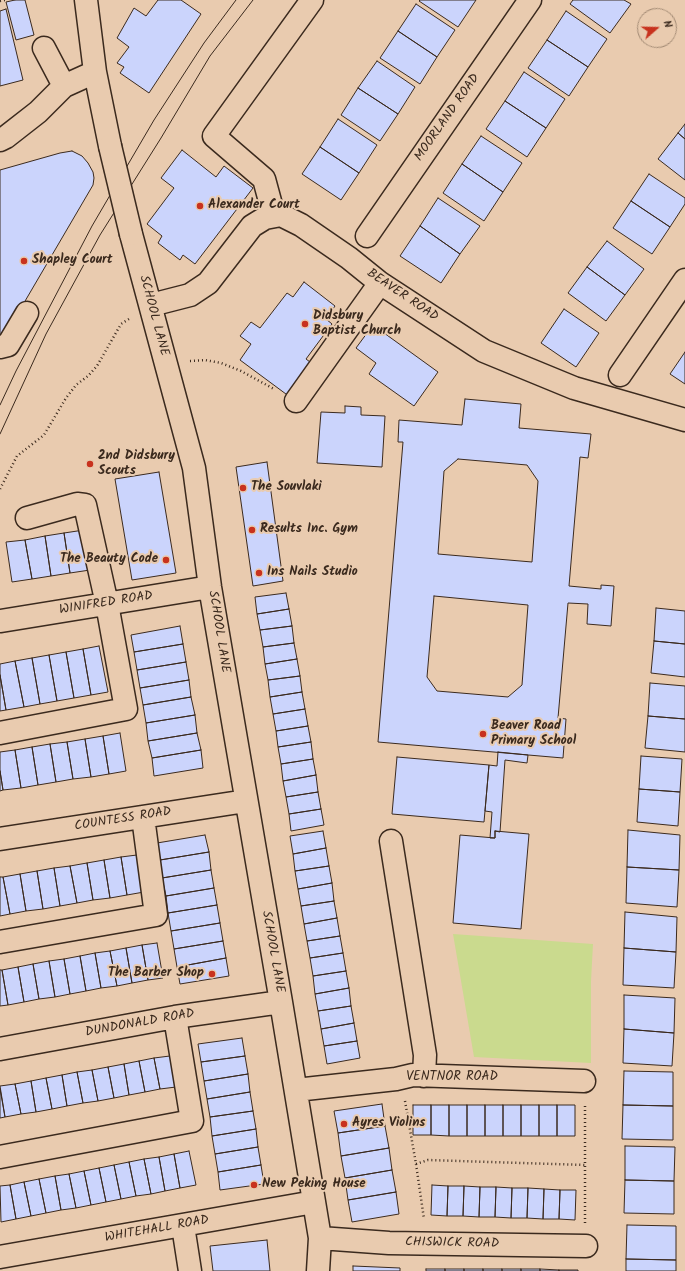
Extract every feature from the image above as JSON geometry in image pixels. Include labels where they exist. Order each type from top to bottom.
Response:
[{"type":"street","name":"SCHOOL LANE","points":[[86,0],[94,72],[110,146],[131,234],[194,468],[210,587],[320,1238],[318,1271]]},
{"type":"street","points":[[151,305],[190,295],[208,283],[252,226],[265,218],[274,216],[264,179],[214,136],[312,0]]},
{"type":"street","name":"MOORLAND ROAD","points":[[367,236],[530,0]]},
{"type":"street","points":[[44,48],[64,86]]},
{"type":"street","points":[[0,140],[38,112],[64,86],[94,72]]},
{"type":"street","name":"BEAVER ROAD","points":[[274,216],[281,215],[302,225],[349,258],[380,283],[492,355],[574,388],[685,420]]},
{"type":"street","points":[[620,375],[685,280]]},
{"type":"street","points":[[296,401],[380,283]]},
{"type":"street","points":[[0,347],[8,345],[27,313]]},
{"type":"street","points":[[0,733],[126,709],[107,604],[85,505],[77,504],[27,518]]},
{"type":"street","name":"WINIFRED ROAD","points":[[1,621],[210,587]]},
{"type":"street","name":"COUNTESS ROAD","points":[[0,839],[246,801]]},
{"type":"street","points":[[0,942],[156,915],[143,817]]},
{"type":"street","points":[[391,841],[425,1054],[424,1076]]},
{"type":"street","name":"DUNDONALD ROAD","points":[[0,1049],[175,1018],[281,1002]]},
{"type":"street","points":[[0,1157],[192,1121],[175,1018]]},
{"type":"street","name":"VENTNOR ROAD","points":[[296,1090],[413,1076],[584,1081]]},
{"type":"street","name":"WHITEHALL ROAD","points":[[0,1257],[314,1202]]},
{"type":"street","points":[[183,1226],[190,1271]]},
{"type":"street","name":"CHISWICK ROAD","points":[[320,1238],[361,1242],[586,1246]]},
{"type":"path","points":[[0,1],[5,0]]},
{"type":"path","points":[[0,489],[17,456],[44,435],[66,398],[76,385],[88,376],[97,366],[121,324],[151,305]]},
{"type":"path","points":[[166,363],[205,360],[221,363],[241,371],[296,401]]},
{"type":"path","points":[[400,1078],[416,1164],[427,1243]]},
{"type":"path","points":[[584,1081],[586,1246]]},
{"type":"path","points":[[416,1164],[428,1160],[585,1165]]},
{"type":"green space","points":[[453,934],[593,944],[591,981],[591,1063],[474,1057]]},
{"type":"building","points":[[25,0],[34,35],[16,40],[6,2]]},
{"type":"building","points":[[158,0],[181,0],[201,14],[149,93],[120,73],[124,67],[117,63],[129,47],[117,38],[134,8],[146,16]]},
{"type":"building","points":[[476,0],[458,27],[419,1]]},
{"type":"building","points":[[573,0],[624,0],[631,4],[610,33],[570,4]]},
{"type":"building","points":[[416,4],[455,30],[437,57],[398,31]]},
{"type":"building","points":[[6,9],[23,80],[0,86],[0,11]]},
{"type":"building","points":[[566,11],[607,39],[588,67],[547,40]]},
{"type":"building","points":[[398,31],[437,57],[420,84],[380,58]]},
{"type":"building","points":[[547,40],[588,67],[569,96],[528,68]]},
{"type":"building","points":[[377,61],[415,87],[398,114],[358,88]]},
{"type":"building","points":[[524,72],[565,99],[546,128],[505,101]]},
{"type":"building","points":[[358,88],[398,114],[380,141],[341,115]]},
{"type":"building","points":[[505,101],[546,128],[527,157],[486,129]]},
{"type":"building","points":[[338,119],[377,145],[359,173],[320,147]]},
{"type":"building","points":[[685,124],[685,139],[678,133]]},
{"type":"building","points":[[678,133],[685,139],[685,180],[658,159]]},
{"type":"building","points":[[481,136],[522,163],[503,192],[462,164]]},
{"type":"building","points":[[320,147],[359,173],[341,200],[302,174]]},
{"type":"building","name":"Alexander Court","points":[[182,150],[216,177],[224,166],[253,188],[195,264],[183,255],[180,260],[158,243],[162,236],[147,224],[174,188],[161,178]]},
{"type":"building","name":"Shapley Court","points":[[72,151],[82,156],[88,163],[93,172],[93,185],[4,337],[0,339],[0,170]]},
{"type":"building","points":[[462,164],[503,192],[484,221],[443,193]]},
{"type":"building","points":[[649,174],[685,198],[685,204],[670,227],[631,201]]},
{"type":"building","points":[[438,198],[480,226],[460,254],[420,226]]},
{"type":"building","points":[[631,201],[670,227],[652,254],[613,228]]},
{"type":"building","points":[[420,226],[460,254],[441,283],[400,256]]},
{"type":"building","points":[[607,241],[644,269],[625,295],[587,267]]},
{"type":"building","points":[[587,267],[625,295],[606,321],[568,293]]},
{"type":"building","points":[[304,282],[335,306],[326,319],[332,324],[306,359],[314,365],[290,397],[240,360],[251,344],[240,336],[251,322],[260,328],[287,293],[293,297]]},
{"type":"building","points":[[564,309],[599,333],[576,367],[541,343]]},
{"type":"building","points":[[373,325],[438,372],[414,406],[369,374],[376,363],[356,348]]},
{"type":"building","points":[[685,352],[685,384],[670,374]]},
{"type":"building","points":[[465,399],[521,404],[519,428],[591,434],[588,458],[580,457],[569,586],[601,589],[601,585],[614,586],[611,626],[587,624],[588,604],[568,603],[558,718],[566,719],[563,758],[378,742],[403,442],[398,442],[399,420],[462,425]],"holes":[[[458,459],[527,465],[538,481],[532,562],[438,554],[444,471]],[[434,596],[528,605],[522,685],[508,697],[437,691],[427,677]]]},
{"type":"building","points":[[345,406],[361,407],[361,415],[385,416],[382,467],[317,463],[321,412],[345,413]]},
{"type":"building","points":[[267,462],[283,581],[253,586],[236,467]]},
{"type":"building","points":[[159,472],[176,573],[132,580],[115,479]]},
{"type":"building","points":[[84,530],[90,570],[70,573],[64,533]]},
{"type":"building","points":[[64,533],[70,573],[51,576],[45,536]]},
{"type":"building","points":[[45,536],[51,576],[32,579],[25,540]]},
{"type":"building","points":[[25,540],[32,579],[12,582],[6,542]]},
{"type":"building","points":[[286,593],[289,609],[257,614],[255,597]]},
{"type":"building","points":[[656,608],[685,611],[685,644],[654,641]]},
{"type":"building","points":[[289,609],[292,626],[260,630],[257,614]]},
{"type":"building","points":[[180,626],[183,644],[134,652],[131,635]]},
{"type":"building","points":[[292,626],[294,643],[263,647],[260,630]]},
{"type":"building","points":[[654,641],[685,644],[685,677],[651,673]]},
{"type":"building","points":[[294,643],[297,659],[265,664],[263,647]]},
{"type":"building","points":[[183,644],[186,662],[137,670],[134,652]]},
{"type":"building","points":[[99,646],[108,692],[91,695],[83,649]]},
{"type":"building","points":[[83,649],[91,695],[74,698],[66,652]]},
{"type":"building","points":[[66,652],[74,698],[57,701],[49,655]]},
{"type":"building","points":[[49,655],[57,701],[40,704],[32,658]]},
{"type":"building","points":[[32,658],[40,704],[24,707],[15,661]]},
{"type":"building","points":[[297,659],[300,676],[268,680],[265,664]]},
{"type":"building","points":[[15,661],[24,707],[6,710],[0,675],[0,664]]},
{"type":"building","points":[[186,662],[189,680],[140,688],[137,670]]},
{"type":"building","points":[[0,675],[6,710],[0,711]]},
{"type":"building","points":[[300,676],[302,692],[270,697],[268,680]]},
{"type":"building","points":[[189,680],[191,697],[143,705],[140,688]]},
{"type":"building","points":[[650,683],[685,686],[685,719],[648,716]]},
{"type":"building","points":[[302,692],[305,709],[273,714],[270,697]]},
{"type":"building","points":[[191,697],[195,715],[146,723],[143,705]]},
{"type":"building","points":[[305,709],[308,726],[276,731],[273,714]]},
{"type":"building","points":[[195,715],[197,733],[148,741],[146,723]]},
{"type":"building","points":[[648,716],[685,719],[685,752],[645,748]]},
{"type":"building","points":[[308,726],[311,742],[278,747],[276,731]]},
{"type":"building","points":[[120,733],[126,771],[109,774],[103,736]]},
{"type":"building","points":[[197,733],[201,750],[152,758],[148,741]]},
{"type":"building","points":[[103,736],[109,774],[91,777],[85,739]]},
{"type":"building","points":[[85,739],[91,777],[73,779],[67,742]]},
{"type":"building","points":[[67,742],[73,779],[56,782],[50,744]]},
{"type":"building","points":[[311,742],[313,759],[281,764],[278,747]]},
{"type":"building","points":[[50,744],[56,782],[38,785],[32,747]]},
{"type":"building","points":[[32,747],[38,785],[21,788],[15,750]]},
{"type":"building","points":[[15,750],[21,788],[3,790],[0,771],[0,752]]},
{"type":"building","points":[[201,750],[203,768],[154,776],[152,758]]},
{"type":"building","points":[[498,752],[528,755],[527,763],[505,760],[500,832],[495,831],[495,838],[490,838],[492,812],[485,811],[489,765],[497,766]]},
{"type":"building","points":[[641,756],[682,759],[680,792],[639,789]]},
{"type":"building","points":[[397,757],[489,765],[484,822],[392,814]]},
{"type":"building","points":[[313,759],[316,775],[283,781],[281,764]]},
{"type":"building","points":[[0,771],[3,790],[0,791]]},
{"type":"building","points":[[316,775],[318,792],[286,797],[283,781]]},
{"type":"building","points":[[639,789],[680,792],[678,826],[637,822]]},
{"type":"building","points":[[318,792],[321,809],[289,814],[286,797]]},
{"type":"building","points":[[321,809],[324,825],[291,831],[289,814]]},
{"type":"building","points":[[628,830],[680,835],[679,870],[627,867]]},
{"type":"building","points":[[323,831],[326,848],[293,854],[290,836]]},
{"type":"building","points":[[495,831],[529,834],[521,929],[453,923],[460,835],[495,838]]},
{"type":"building","points":[[205,835],[209,852],[160,860],[157,843]]},
{"type":"building","points":[[326,848],[329,866],[295,871],[293,854]]},
{"type":"building","points":[[209,852],[211,870],[162,878],[160,860]]},
{"type":"building","points":[[137,855],[144,892],[127,895],[121,857]]},
{"type":"building","points":[[121,857],[127,895],[110,898],[104,860]]},
{"type":"building","points":[[104,860],[110,898],[93,900],[87,863]]},
{"type":"building","points":[[87,863],[93,900],[77,903],[70,866]]},
{"type":"building","points":[[70,866],[77,903],[60,906],[54,868]]},
{"type":"building","points":[[329,866],[332,883],[298,889],[295,871]]},
{"type":"building","points":[[627,867],[679,870],[677,907],[626,903]]},
{"type":"building","points":[[54,868],[60,906],[43,909],[37,871]]},
{"type":"building","points":[[211,870],[214,888],[166,896],[162,878]]},
{"type":"building","points":[[37,871],[43,909],[26,911],[20,874]]},
{"type":"building","points":[[20,874],[26,911],[10,914],[3,877]]},
{"type":"building","points":[[0,877],[3,877],[10,914],[0,916]]},
{"type":"building","points":[[332,883],[334,901],[301,906],[298,889]]},
{"type":"building","points":[[214,888],[217,905],[168,913],[166,896]]},
{"type":"building","points":[[334,901],[337,918],[304,924],[301,906]]},
{"type":"building","points":[[217,905],[220,923],[171,931],[168,913]]},
{"type":"building","points":[[625,912],[677,917],[676,952],[624,948]]},
{"type":"building","points":[[337,918],[340,936],[307,941],[304,924]]},
{"type":"building","points":[[220,923],[223,941],[174,949],[171,931]]},
{"type":"building","points":[[340,936],[343,953],[310,958],[307,941]]},
{"type":"building","points":[[223,941],[226,958],[177,967],[174,949]]},
{"type":"building","points":[[157,943],[163,978],[148,980],[142,945]]},
{"type":"building","points":[[142,945],[148,980],[132,983],[126,948]]},
{"type":"building","points":[[126,948],[132,983],[117,986],[110,951]]},
{"type":"building","points":[[624,948],[676,952],[674,988],[623,985]]},
{"type":"building","points":[[110,951],[117,986],[101,988],[95,953]]},
{"type":"building","points":[[95,953],[101,988],[86,991],[80,956]]},
{"type":"building","points":[[343,953],[346,971],[313,976],[310,958]]},
{"type":"building","points":[[80,956],[86,991],[70,994],[64,959]]},
{"type":"building","points":[[226,958],[229,976],[180,984],[177,967]]},
{"type":"building","points":[[64,959],[70,994],[55,997],[49,961]]},
{"type":"building","points":[[49,961],[55,997],[39,999],[33,964]]},
{"type":"building","points":[[33,964],[39,999],[24,1002],[18,967]]},
{"type":"building","points":[[18,967],[24,1002],[8,1005],[2,970]]},
{"type":"building","points":[[0,970],[2,970],[8,1005],[0,1006]]},
{"type":"building","points":[[346,971],[349,988],[315,994],[313,976]]},
{"type":"building","points":[[349,988],[351,1006],[318,1011],[315,994]]},
{"type":"building","points":[[624,995],[675,998],[674,1033],[624,1029]]},
{"type":"building","points":[[351,1006],[354,1023],[321,1029],[318,1011]]},
{"type":"building","points":[[354,1023],[357,1041],[324,1046],[321,1029]]},
{"type":"building","points":[[624,1029],[674,1033],[672,1066],[623,1063]]},
{"type":"building","points":[[242,1038],[245,1056],[201,1062],[198,1044]]},
{"type":"building","points":[[357,1041],[360,1058],[327,1064],[324,1046]]},
{"type":"building","points":[[170,1056],[176,1087],[160,1089],[154,1058]]},
{"type":"building","points":[[245,1056],[248,1074],[204,1081],[201,1062]]},
{"type":"building","points":[[154,1058],[160,1089],[145,1092],[139,1061]]},
{"type":"building","points":[[139,1061],[145,1092],[129,1095],[124,1064]]},
{"type":"building","points":[[124,1064],[129,1095],[114,1098],[108,1067]]},
{"type":"building","points":[[108,1067],[114,1098],[98,1101],[92,1070]]},
{"type":"building","points":[[92,1070],[98,1101],[83,1103],[77,1072]]},
{"type":"building","points":[[624,1071],[673,1072],[673,1106],[623,1105]]},
{"type":"building","points":[[77,1072],[83,1103],[67,1106],[62,1075]]},
{"type":"building","points":[[248,1074],[250,1092],[207,1099],[204,1081]]},
{"type":"building","points":[[62,1075],[67,1106],[52,1109],[46,1078]]},
{"type":"building","points":[[46,1078],[52,1109],[36,1112],[31,1081]]},
{"type":"building","points":[[31,1081],[36,1112],[21,1114],[15,1084]]},
{"type":"building","points":[[15,1084],[21,1114],[5,1117],[0,1086]]},
{"type":"building","points":[[0,1089],[5,1117],[0,1118]]},
{"type":"building","points":[[250,1092],[253,1111],[210,1117],[207,1099]]},
{"type":"building","points":[[382,1104],[385,1126],[338,1133],[334,1111]]},
{"type":"building","points":[[413,1105],[431,1105],[431,1135],[413,1135]]},
{"type":"building","points":[[431,1105],[449,1105],[449,1136],[431,1135]]},
{"type":"building","points":[[449,1105],[467,1105],[467,1136],[449,1136]]},
{"type":"building","points":[[467,1105],[485,1105],[485,1136],[467,1136]]},
{"type":"building","points":[[485,1105],[503,1105],[503,1136],[485,1136]]},
{"type":"building","points":[[503,1105],[521,1105],[521,1136],[503,1136]]},
{"type":"building","points":[[521,1105],[539,1105],[539,1136],[521,1136]]},
{"type":"building","points":[[539,1105],[557,1105],[557,1136],[539,1136]]},
{"type":"building","points":[[557,1105],[575,1105],[575,1136],[557,1136]]},
{"type":"building","points":[[623,1105],[673,1106],[673,1140],[622,1139]]},
{"type":"building","points":[[253,1111],[256,1129],[212,1136],[210,1117]]},
{"type":"building","points":[[385,1126],[389,1148],[341,1156],[338,1133]]},
{"type":"building","points":[[256,1129],[258,1147],[215,1154],[212,1136]]},
{"type":"building","points":[[625,1146],[675,1147],[674,1181],[625,1180]]},
{"type":"building","points":[[258,1147],[261,1165],[218,1172],[215,1154]]},
{"type":"building","points":[[389,1148],[392,1170],[345,1178],[341,1156]]},
{"type":"building","points":[[189,1151],[196,1185],[180,1188],[174,1154]]},
{"type":"building","points":[[174,1154],[180,1188],[165,1191],[159,1157]]},
{"type":"building","points":[[159,1157],[165,1191],[151,1194],[144,1159]]},
{"type":"building","points":[[144,1159],[151,1194],[136,1196],[129,1162]]},
{"type":"building","points":[[129,1162],[136,1196],[121,1199],[114,1165]]},
{"type":"building","points":[[114,1165],[121,1199],[106,1202],[99,1168]]},
{"type":"building","points":[[261,1165],[264,1184],[220,1190],[218,1172]]},
{"type":"building","points":[[99,1168],[106,1202],[91,1205],[84,1171]]},
{"type":"building","points":[[392,1170],[396,1192],[348,1200],[345,1178]]},
{"type":"building","points":[[84,1171],[91,1205],[76,1208],[69,1174]]},
{"type":"building","points":[[69,1174],[76,1208],[61,1210],[55,1176]]},
{"type":"building","points":[[55,1176],[61,1210],[46,1213],[39,1179]]},
{"type":"building","points":[[39,1179],[46,1213],[31,1216],[24,1182]]},
{"type":"building","points":[[625,1180],[674,1181],[674,1214],[624,1213]]},
{"type":"building","points":[[24,1182],[31,1216],[16,1219],[10,1185]]},
{"type":"building","points":[[10,1185],[16,1219],[1,1222],[0,1186]]},
{"type":"building","points":[[432,1185],[448,1186],[447,1216],[431,1215]]},
{"type":"building","points":[[448,1186],[464,1186],[463,1216],[447,1216]]},
{"type":"building","points":[[464,1186],[480,1187],[479,1217],[463,1216]]},
{"type":"building","points":[[480,1187],[496,1187],[495,1217],[479,1217]]},
{"type":"building","points":[[496,1187],[512,1188],[511,1218],[495,1217]]},
{"type":"building","points":[[512,1188],[528,1188],[527,1218],[511,1218]]},
{"type":"building","points":[[528,1188],[544,1189],[543,1219],[527,1218]]},
{"type":"building","points":[[544,1189],[560,1190],[559,1219],[543,1219]]},
{"type":"building","points":[[560,1190],[576,1190],[575,1220],[559,1219]]},
{"type":"building","points":[[396,1192],[399,1214],[352,1222],[348,1200]]},
{"type":"building","points":[[627,1225],[676,1226],[676,1260],[626,1259]]},
{"type":"building","points":[[267,1240],[270,1271],[213,1271],[210,1246]]},
{"type":"building","points":[[626,1259],[676,1260],[676,1271],[626,1271]]},
{"type":"building","points":[[353,1266],[400,1268],[400,1271],[353,1271]]},
{"type":"building","points":[[426,1269],[445,1269],[445,1271],[426,1271]]},
{"type":"building","points":[[445,1269],[464,1269],[464,1271],[445,1271]]},
{"type":"building","points":[[464,1269],[483,1269],[483,1271],[464,1271]]},
{"type":"building","points":[[483,1269],[502,1269],[502,1271],[483,1271]]},
{"type":"building","points":[[502,1269],[521,1269],[521,1271],[502,1271]]},
{"type":"building","points":[[521,1269],[540,1269],[540,1271],[521,1271]]},
{"type":"building","points":[[540,1269],[559,1270],[559,1271],[540,1271]]},
{"type":"building","points":[[578,1270],[578,1271],[559,1271]]},
{"type":"tram line","points":[[0,405],[16,371],[92,226],[154,120],[204,43],[236,0]]},
{"type":"tram line","points":[[0,434],[46,334],[100,235],[210,56],[253,0]]},
{"type":"place","name":"Alexander Court","points":[[200,206]]},
{"type":"place","name":"Shapley Court","points":[[24,261]]},
{"type":"place","name":"Didsbury Baptist Church","points":[[305,324]]},
{"type":"place","name":"2nd Didsbury Scouts","points":[[90,464]]},
{"type":"place","name":"The Souvlaki","points":[[243,488]]},
{"type":"place","name":"Results Inc. Gym","points":[[252,530]]},
{"type":"place","name":"The Beauty Code","points":[[166,560]]},
{"type":"place","name":"Ins Nails Studio","points":[[259,573]]},
{"type":"place","name":"Beaver Road Primary School","points":[[483,734]]},
{"type":"place","name":"The Barber Shop","points":[[212,974]]},
{"type":"place","name":"Ayres Violins","points":[[344,1124]]},
{"type":"place","name":"New Peking House","points":[[254,1185]]}]
